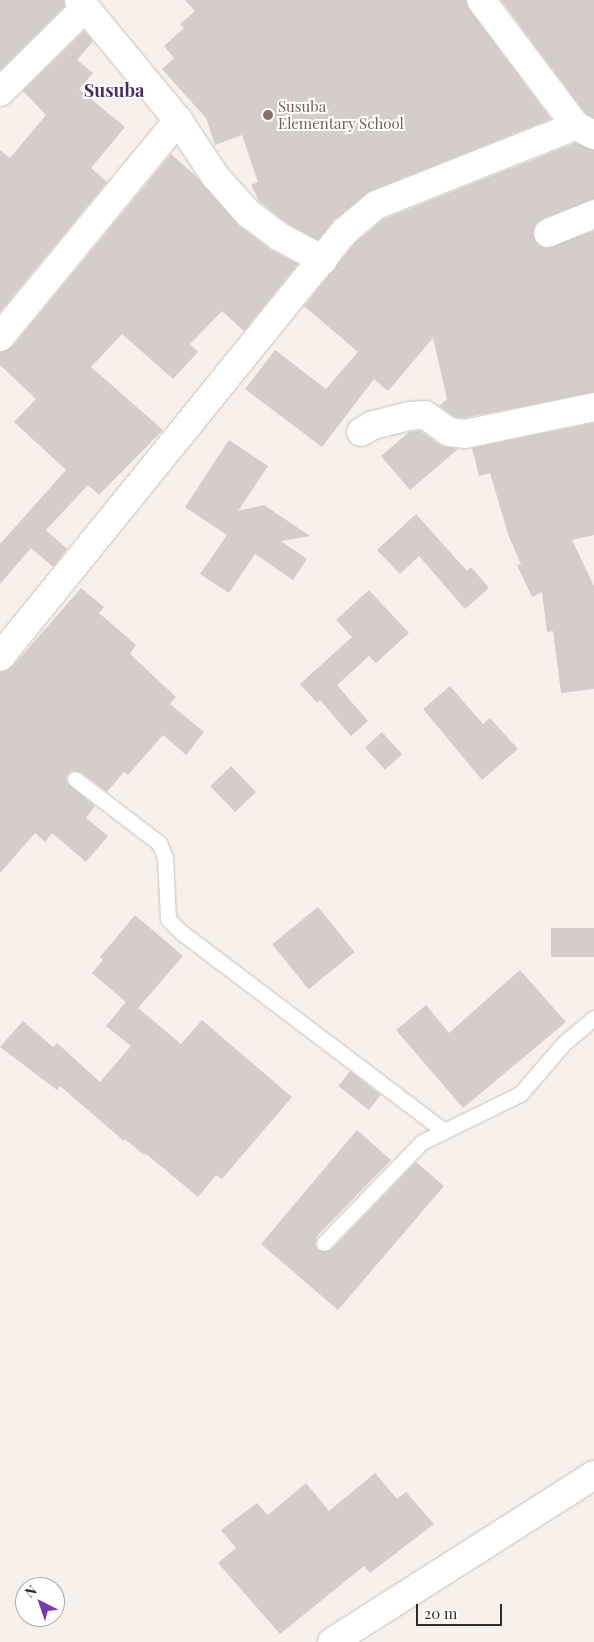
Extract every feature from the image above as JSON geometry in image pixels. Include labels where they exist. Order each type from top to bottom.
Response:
[{"type":"street","points":[[0,658],[344,232],[376,206],[585,130],[481,0]]},
{"type":"street","points":[[0,92],[82,4],[178,120],[215,176],[248,213],[280,237],[323,260]]},
{"type":"street","points":[[0,337],[178,120]]},
{"type":"street","points":[[548,232],[594,214]]},
{"type":"street","points":[[361,432],[382,423],[425,415],[449,432],[465,434],[594,407]]},
{"type":"street","points":[[332,1642],[594,1475]]},
{"type":"lane","points":[[74,779],[159,843],[164,857],[168,919],[181,932],[444,1131]]},
{"type":"lane","points":[[324,1243],[422,1142],[520,1094],[564,1043],[594,1018]]},
{"type":"building","points":[[0,0],[64,0],[65,6],[0,70]]},
{"type":"building","points":[[185,0],[466,0],[469,9],[551,119],[370,191],[334,220],[318,240],[288,224],[259,201],[251,185],[258,182],[242,135],[215,145],[206,118],[162,69],[174,58],[164,46],[184,28],[180,24],[195,11]]},
{"type":"building","points":[[501,0],[594,0],[594,118],[586,114]]},
{"type":"building","points":[[84,31],[93,41],[77,60],[93,73],[79,89],[125,127],[91,168],[107,182],[0,312],[0,150],[10,158],[46,115],[23,91]]},
{"type":"building","points":[[575,143],[594,150],[594,199],[542,219],[533,231],[538,245],[546,248],[594,231],[594,392],[464,418],[455,417],[439,406],[447,399],[433,338],[388,391],[374,379],[322,447],[245,389],[275,350],[326,389],[358,352],[304,306],[355,243],[384,219]]},
{"type":"building","points":[[171,154],[197,177],[239,226],[271,250],[298,264],[244,331],[222,311],[190,344],[198,352],[173,379],[122,334],[91,367],[163,430],[99,495],[88,485],[46,530],[67,549],[53,567],[31,548],[0,584],[0,544],[66,470],[14,422],[36,399],[0,365],[0,352],[12,347]]},
{"type":"building","points":[[594,423],[594,535],[572,540],[594,586],[594,689],[561,693],[553,631],[547,632],[542,592],[532,597],[517,565],[521,564],[509,537],[490,473],[479,476],[472,448]]},
{"type":"building","points":[[420,431],[440,445],[458,449],[410,490],[381,456],[409,432]]},
{"type":"building","points":[[229,440],[268,466],[238,511],[264,505],[310,536],[281,541],[307,559],[293,580],[255,554],[229,593],[200,574],[227,535],[185,507]]},
{"type":"building","points":[[416,514],[467,571],[471,567],[489,588],[465,609],[419,556],[400,574],[377,550]]},
{"type":"building","points":[[81,588],[104,607],[99,613],[136,645],[130,654],[176,697],[170,704],[204,732],[186,755],[163,735],[128,775],[124,772],[107,792],[81,772],[71,771],[66,777],[67,783],[95,806],[86,818],[108,836],[86,862],[52,833],[45,842],[35,833],[0,873],[0,672],[12,667]]},
{"type":"building","points":[[369,590],[409,633],[376,663],[369,656],[337,685],[368,721],[351,736],[320,700],[317,703],[300,684],[352,637],[336,620]]},
{"type":"building","points":[[450,686],[483,724],[490,718],[518,749],[482,780],[423,709]]},
{"type":"building","points":[[382,732],[402,754],[385,770],[365,747]]},
{"type":"building","points":[[231,766],[256,792],[235,812],[210,786]]},
{"type":"building","points":[[318,907],[355,952],[309,989],[272,944]]},
{"type":"building","points":[[135,915],[183,956],[138,1008],[181,1044],[202,1020],[292,1097],[222,1179],[216,1175],[198,1197],[145,1153],[144,1155],[125,1139],[124,1141],[60,1086],[57,1090],[0,1047],[23,1021],[53,1047],[57,1043],[100,1082],[131,1046],[106,1026],[126,1002],[92,973],[103,960],[100,957]]},
{"type":"building","points":[[551,928],[594,928],[594,957],[551,957]]},
{"type":"building","points":[[520,970],[566,1022],[463,1108],[396,1030],[426,1005],[449,1033]]},
{"type":"building","points":[[350,1071],[381,1095],[369,1110],[338,1086]]},
{"type":"building","points":[[357,1130],[391,1160],[317,1236],[315,1245],[318,1250],[331,1250],[416,1162],[444,1186],[338,1310],[261,1244]]},
{"type":"building","points":[[375,1473],[397,1499],[406,1492],[434,1524],[370,1573],[364,1566],[280,1634],[218,1563],[236,1548],[221,1530],[257,1503],[268,1515],[306,1483],[329,1511]]},
{"type":"place","name":"Susuba Elementary School","points":[[268,115]]},
{"type":"district","name":"Susuba","points":[[114,90]]}]
